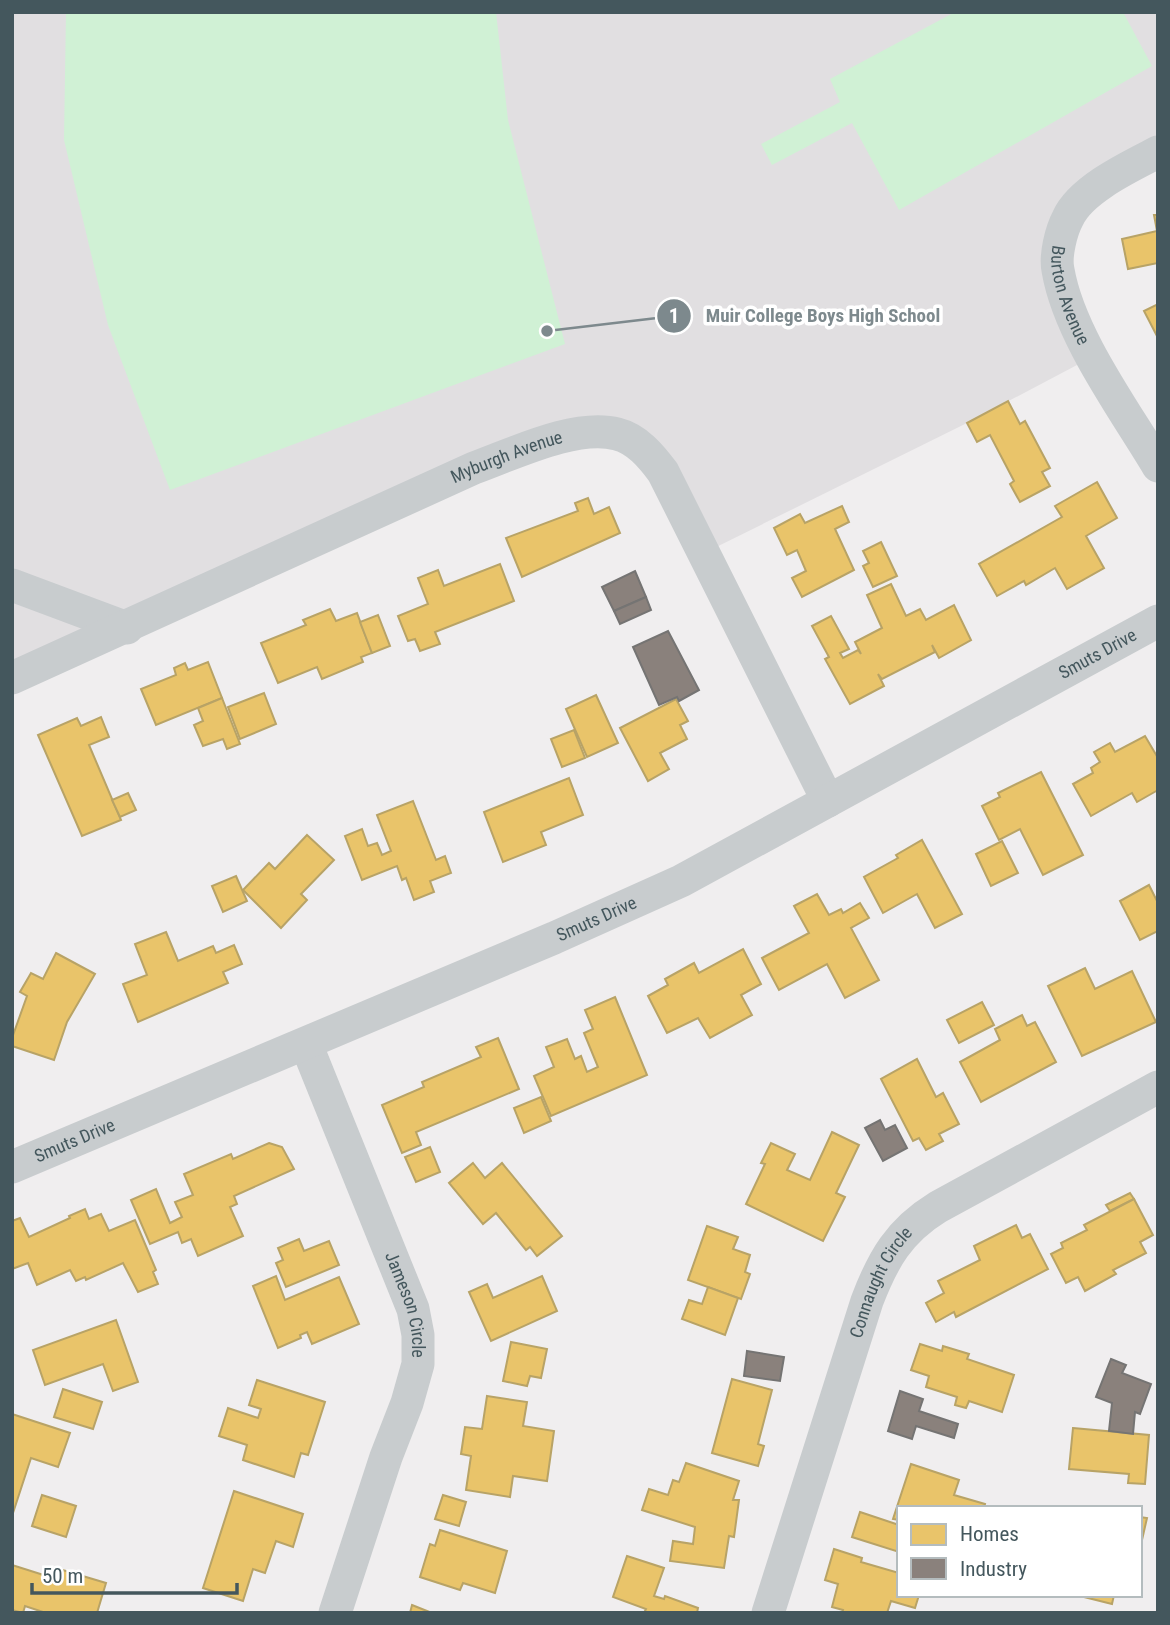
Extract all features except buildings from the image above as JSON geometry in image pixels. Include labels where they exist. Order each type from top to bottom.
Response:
[{"type":"street","name":"Burton Avenue","points":[[1158,152],[1113,174],[1083,199],[1068,216],[1061,238],[1057,267],[1071,312],[1091,354],[1158,466]]},
{"type":"street","name":"Myburgh Avenue","points":[[12,678],[474,468],[538,444],[572,435],[598,432],[618,434],[649,454],[663,472],[828,801]]},
{"type":"street","points":[[12,585],[127,628]]},
{"type":"street","name":"Smuts Drive","points":[[12,1167],[306,1044],[681,881],[1158,621]]},
{"type":"street","name":"Jameson Circle","points":[[306,1044],[413,1309],[418,1335],[418,1364],[407,1403],[386,1457],[335,1613]]},
{"type":"street","name":"Connaught Circle","points":[[768,1613],[867,1301],[879,1270],[890,1252],[916,1220],[927,1213],[1158,1087]]},
{"type":"shaded area","points":[[12,12],[1158,12],[1158,148],[1108,174],[1058,258],[1094,356],[967,423],[696,557],[660,475],[617,436],[540,440],[12,676]]},
{"type":"green space","points":[[66,12],[496,12],[508,120],[565,344],[170,490],[108,325],[64,140]]},
{"type":"green space","points":[[955,12],[1123,12],[1152,66],[899,210],[852,123],[772,165],[761,144],[840,102],[830,79]]},
{"type":"place","name":"Muir College Boys High School","points":[[547,331]]}]
